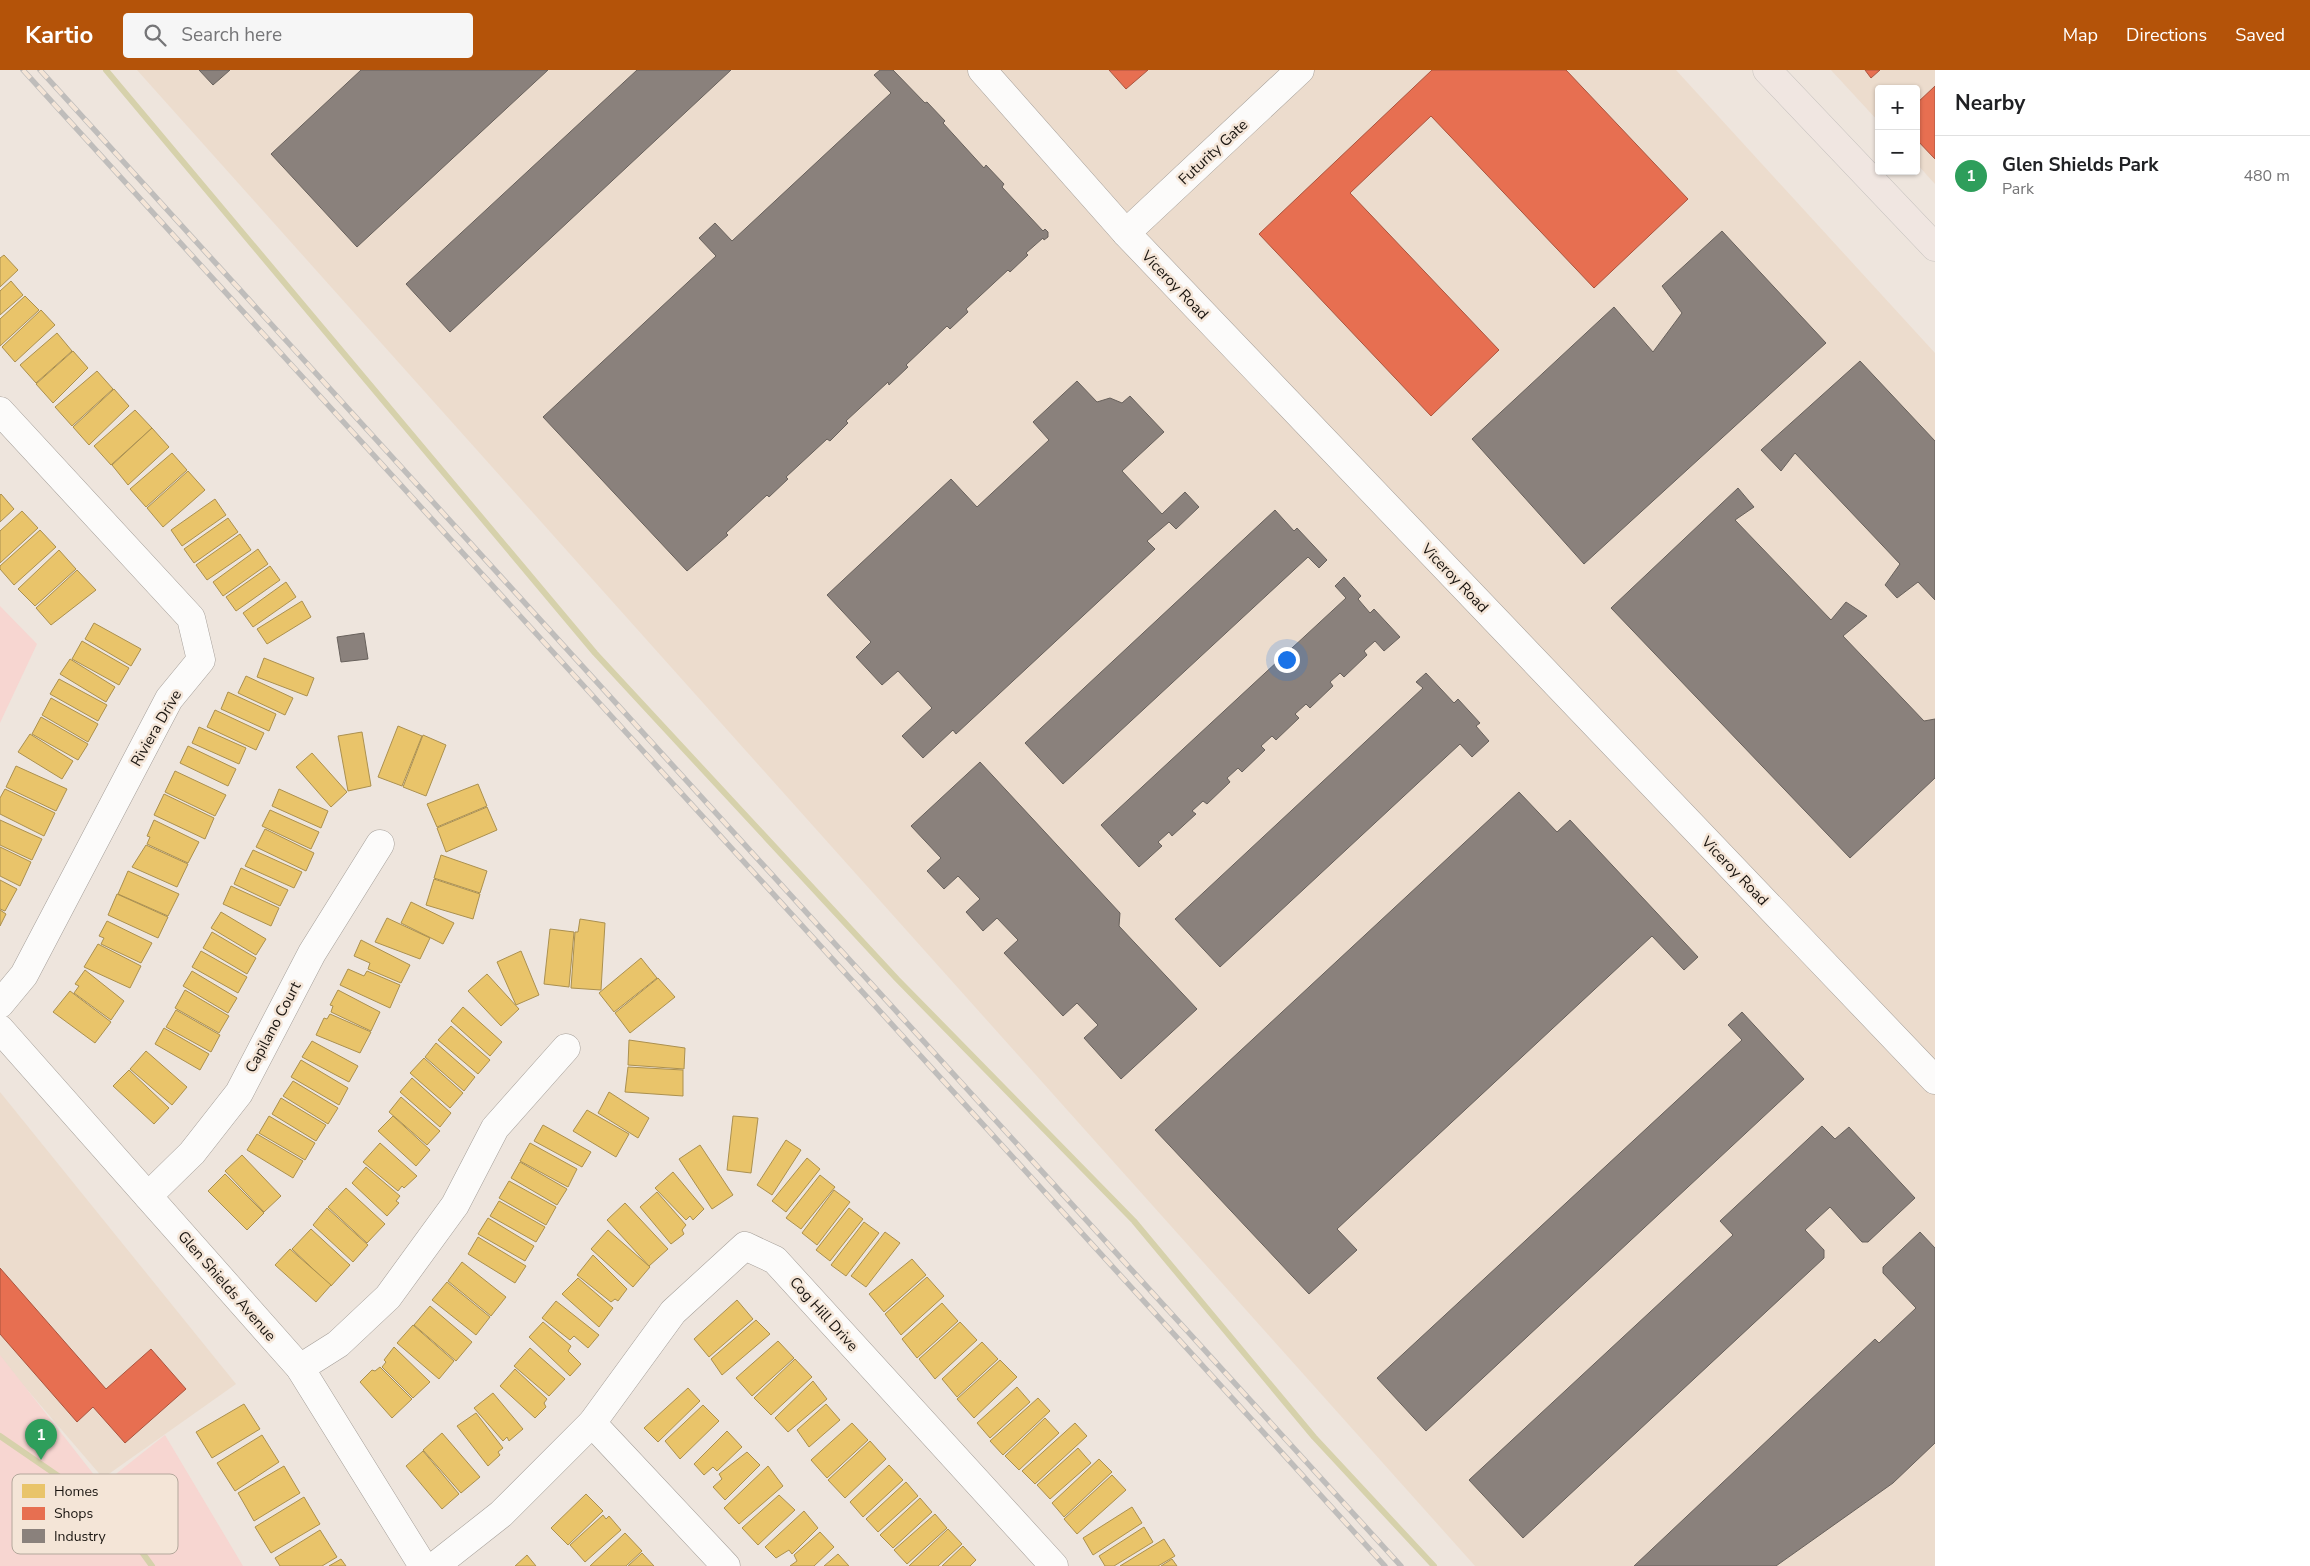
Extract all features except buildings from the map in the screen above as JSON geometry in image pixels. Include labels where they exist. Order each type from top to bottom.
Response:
[{"type":"main road","points":[[1767,70],[1935,247]]},
{"type":"street","name":"Viceroy Road","points":[[982,70],[1126,234],[1935,1080]]},
{"type":"street","name":"Futurity Gate","points":[[1126,234],[1300,70]]},
{"type":"street","name":"Riviera Drive","points":[[0,411],[191,618],[201,660],[170,699],[24,975],[0,1004]]},
{"type":"street","name":"Capilano Court","points":[[148,1196],[192,1153],[239,1093],[312,953],[380,844]]},
{"type":"street","name":"Glen Shields Avenue","points":[[0,1030],[300,1368],[424,1566]]},
{"type":"street","points":[[300,1368],[338,1344],[388,1297],[455,1205],[495,1128],[566,1048]]},
{"type":"street","name":"Cog Hill Drive","points":[[435,1566],[501,1514],[592,1423],[673,1312],[745,1246],[775,1260],[1054,1566]]},
{"type":"street","points":[[592,1423],[726,1566]]},
{"type":"shaded area","points":[[137,70],[1676,70],[1935,353],[1935,1566],[1475,1566]]},
{"type":"shaded area","points":[[1831,70],[1935,70],[1935,184],[1920,167],[1920,85],[1875,85],[1875,118]]},
{"type":"shaded area","points":[[0,606],[37,644],[0,723]]},
{"type":"shaded area","points":[[0,1092],[236,1384],[109,1474],[100,1474],[0,1358]]},
{"type":"shaded area","points":[[0,1355],[93,1474],[12,1474],[12,1554],[178,1554],[178,1474],[116,1474],[165,1435],[243,1566],[0,1566]]},
{"type":"waterway","points":[[106,70],[595,653],[897,979],[1134,1221],[1314,1437],[1434,1566]]},
{"type":"waterway","points":[[0,1436],[55,1474]]},
{"type":"waterway","points":[[143,1554],[152,1566]]},
{"type":"railway","points":[[23,70],[1385,1566]]},
{"type":"railway","points":[[40,70],[1401,1566]]},
{"type":"place","name":"Glen Shields Park","points":[[41,1460]]}]
